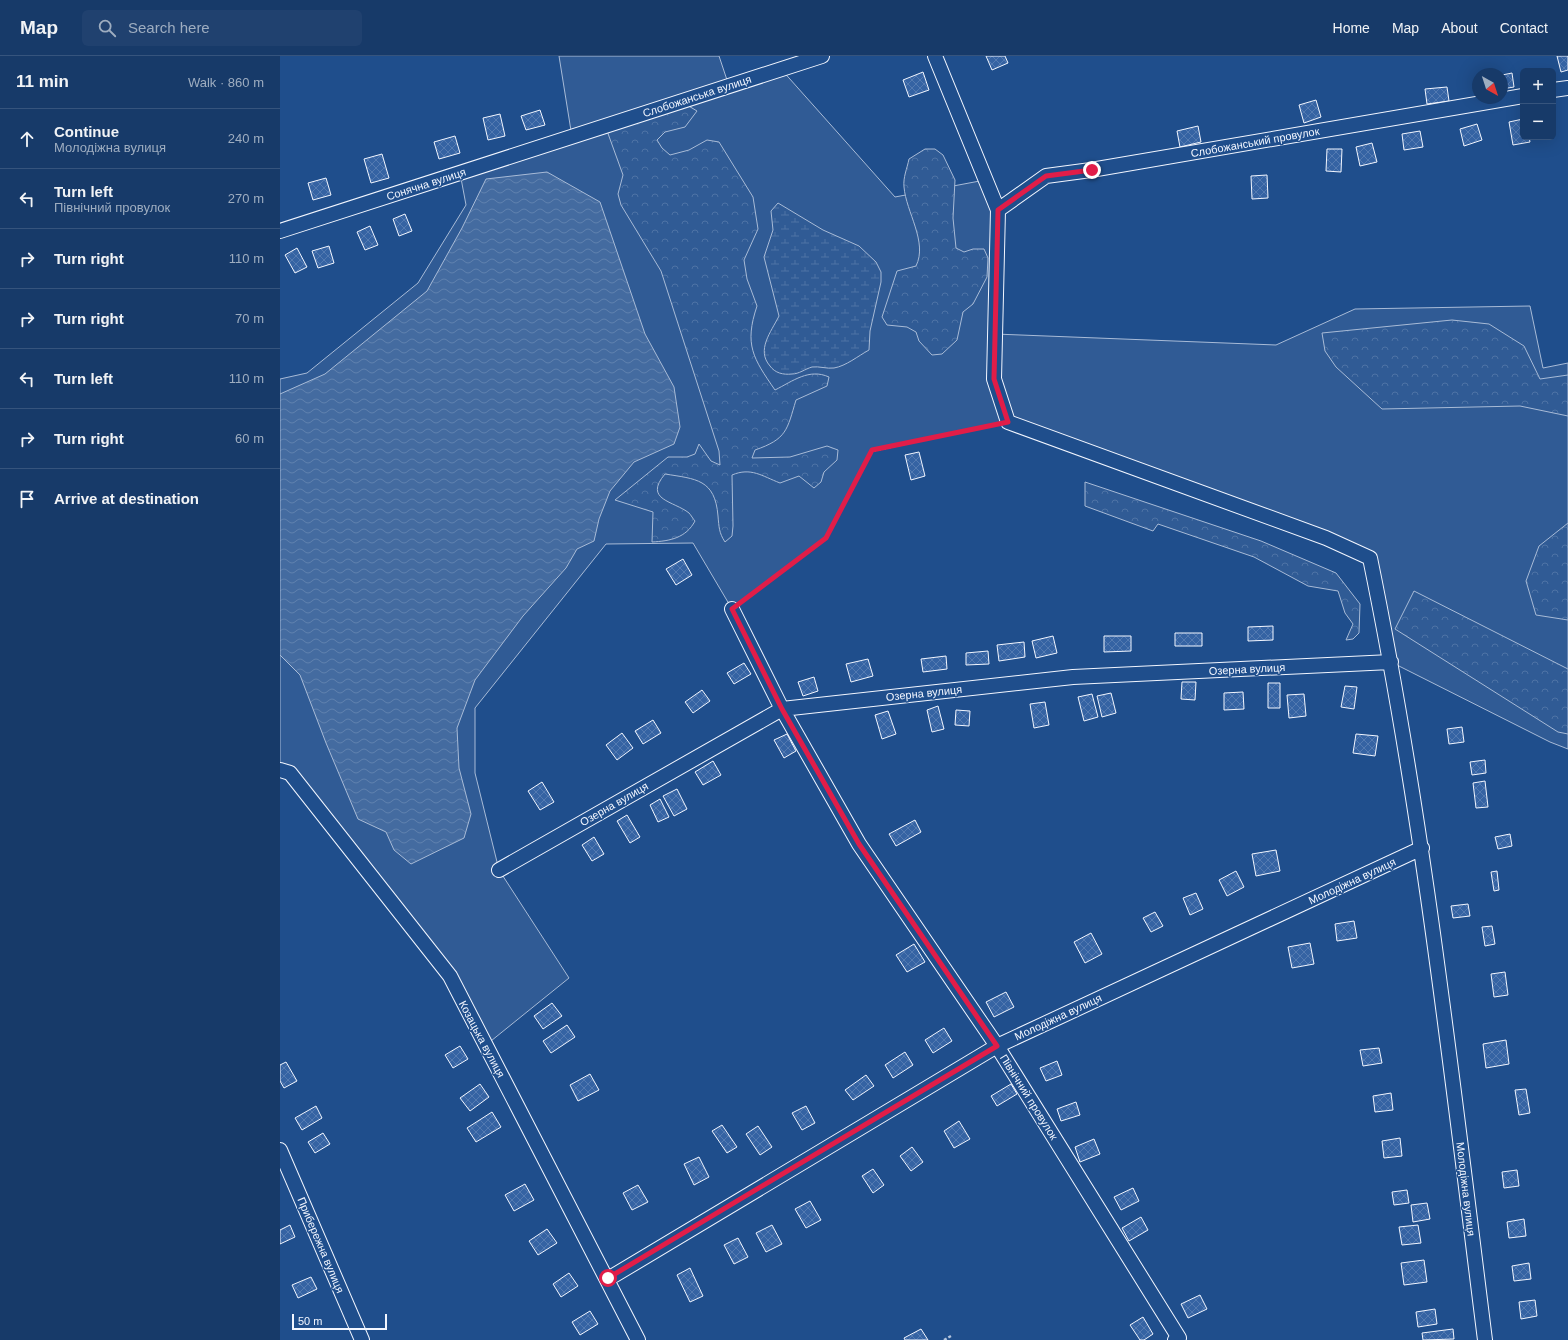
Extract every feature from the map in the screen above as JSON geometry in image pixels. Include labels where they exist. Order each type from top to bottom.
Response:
[{"type":"street","name":"Слобожанська вулиця","points":[[572,137],[822,56]]},
{"type":"street","points":[[935,56],[998,210],[994,379],[1008,422]]},
{"type":"street","points":[[1556,90],[1568,88]]},
{"type":"street","name":"Слобожанський провулок","points":[[998,210],[1046,176],[1099,169],[1520,97]]},
{"type":"street","name":"Сонячна вулиця","points":[[280,231],[572,137]]},
{"type":"street","name":"Молодіжна вулиця","points":[[1008,422],[1326,538],[1370,558],[1391,662],[1422,848],[1485,1340]]},
{"type":"street","name":"Північний провулок","points":[[732,609],[782,709],[859,844],[997,1046],[1177,1339]]},
{"type":"street","name":"Озерна вулиця","points":[[499,870],[782,709],[1073,677],[1391,662]]},
{"type":"street","name":"Козацька вулиця","points":[[280,770],[290,773],[450,976],[608,1278],[638,1340]]},
{"type":"street","name":"Молодіжна вулиця","points":[[608,1278],[997,1046],[1422,848]]},
{"type":"street","name":"Прибережна вулиця","points":[[280,1150],[362,1340]]},
{"type":"path","points":[[732,609],[826,538],[872,450],[1008,422]]},
{"type":"path","points":[[944,1340],[951,1336]]},
{"type":"shaded area","points":[[559,56],[719,56],[729,86],[781,69],[895,197],[985,180],[998,210],[995,334],[1276,345],[1355,309],[1530,306],[1543,368],[1568,363],[1568,749],[1550,742],[1391,662],[1370,558],[1008,422],[872,451],[826,538],[732,609],[693,543],[606,544],[475,708],[475,773],[499,870],[569,978],[486,1045],[450,976],[280,770],[280,379],[307,373],[418,283],[466,205],[460,173],[572,137]]},
{"type":"green space","points":[[687,105],[697,111],[685,127],[665,132],[657,140],[662,148],[670,155],[689,150],[707,140],[719,142],[753,197],[758,229],[744,260],[747,279],[757,306],[751,331],[751,341],[756,360],[775,390],[808,375],[815,374],[829,377],[827,386],[796,400],[788,426],[784,432],[774,442],[755,450],[752,458],[790,457],[827,446],[838,450],[837,460],[824,472],[821,482],[814,488],[799,476],[780,483],[751,472],[732,475],[732,536],[725,542],[720,530],[713,495],[702,483],[695,480],[665,474],[659,483],[657,489],[659,495],[663,499],[689,513],[695,521],[682,535],[665,541],[652,542],[653,512],[615,500],[668,457],[687,457],[695,454],[699,444],[711,461],[720,465],[719,451],[661,271],[621,205],[618,194],[623,175],[606,128]]},
{"type":"green space","points":[[925,149],[935,149],[943,155],[955,180],[953,218],[956,248],[964,252],[973,249],[984,249],[988,258],[987,277],[973,304],[963,312],[957,340],[942,354],[932,355],[919,341],[916,332],[907,327],[887,325],[882,317],[897,271],[916,266],[919,257],[918,237],[908,207],[904,183],[909,159]]},
{"type":"green space","points":[[778,203],[823,230],[859,246],[876,262],[881,272],[881,282],[870,331],[869,350],[838,367],[812,367],[797,373],[785,374],[774,370],[766,360],[764,354],[766,341],[779,316],[764,257],[773,230],[771,211]]},
{"type":"green space","points":[[1452,320],[1489,324],[1524,346],[1540,379],[1568,375],[1568,416],[1520,406],[1382,409],[1336,367],[1325,351],[1322,333]]},
{"type":"green space","points":[[1085,482],[1261,541],[1336,573],[1360,604],[1359,633],[1353,639],[1346,640],[1353,624],[1345,613],[1338,591],[1308,586],[1254,557],[1158,524],[1153,531],[1085,506]]},
{"type":"green space","points":[[1568,523],[1568,620],[1536,615],[1526,581],[1539,546]]},
{"type":"green space","points":[[1414,591],[1568,669],[1568,734],[1558,732],[1395,629]]},
{"type":"water","points":[[547,172],[600,202],[645,334],[674,387],[680,427],[674,444],[634,462],[610,491],[599,519],[594,541],[577,549],[566,568],[523,616],[475,680],[457,728],[459,768],[471,814],[464,838],[411,864],[394,850],[386,832],[358,819],[326,743],[300,675],[280,655],[280,394],[325,374],[427,291],[462,228],[486,179]]},
{"type":"building","points":[[986,56],[1005,56],[1008,63],[992,70]]},
{"type":"building","points":[[1557,56],[1568,56],[1568,70],[1561,72]]},
{"type":"building","points":[[923,72],[929,90],[909,97],[903,80]]},
{"type":"building","points":[[1512,73],[1514,87],[1508,88],[1508,74]]},
{"type":"building","points":[[1447,87],[1449,101],[1427,104],[1425,89]]},
{"type":"building","points":[[1316,100],[1321,117],[1304,123],[1299,105]]},
{"type":"building","points":[[540,110],[545,125],[526,130],[521,116]]},
{"type":"building","points":[[500,114],[505,136],[488,140],[483,118]]},
{"type":"building","points":[[1520,120],[1520,140],[1530,140],[1530,142],[1513,145],[1509,122]]},
{"type":"building","points":[[1477,124],[1482,140],[1464,146],[1460,129]]},
{"type":"building","points":[[1198,126],[1201,142],[1180,147],[1177,131]]},
{"type":"building","points":[[1420,131],[1423,147],[1404,150],[1402,134]]},
{"type":"building","points":[[455,136],[460,153],[439,159],[434,142]]},
{"type":"building","points":[[1372,143],[1377,162],[1360,166],[1356,147]]},
{"type":"building","points":[[1327,149],[1342,149],[1341,172],[1326,171]]},
{"type":"building","points":[[382,154],[389,178],[371,183],[364,159]]},
{"type":"building","points":[[1267,175],[1268,198],[1252,199],[1251,176]]},
{"type":"building","points":[[326,178],[331,195],[313,200],[308,183]]},
{"type":"building","points":[[405,214],[412,231],[399,236],[393,219]]},
{"type":"building","points":[[370,226],[378,245],[365,250],[357,232]]},
{"type":"building","points":[[329,246],[334,263],[318,268],[312,251]]},
{"type":"building","points":[[297,248],[307,267],[295,273],[285,255]]},
{"type":"building","points":[[919,452],[925,476],[911,480],[905,455]]},
{"type":"building","points":[[683,559],[692,575],[676,585],[666,569]]},
{"type":"building","points":[[1273,626],[1273,640],[1248,641],[1248,627]]},
{"type":"building","points":[[1175,633],[1202,633],[1202,646],[1175,646]]},
{"type":"building","points":[[1053,636],[1057,653],[1036,658],[1032,641]]},
{"type":"building","points":[[1104,636],[1131,636],[1131,651],[1104,652]]},
{"type":"building","points":[[1024,642],[1025,657],[999,661],[997,645]]},
{"type":"building","points":[[988,651],[989,664],[966,665],[966,653]]},
{"type":"building","points":[[946,656],[947,669],[923,672],[921,659]]},
{"type":"building","points":[[868,659],[873,676],[851,682],[846,664]]},
{"type":"building","points":[[744,663],[751,674],[734,684],[727,673]]},
{"type":"building","points":[[814,677],[818,691],[803,696],[798,682]]},
{"type":"building","points":[[1182,682],[1196,682],[1195,700],[1181,699]]},
{"type":"building","points":[[1268,683],[1280,683],[1280,708],[1268,708]]},
{"type":"building","points":[[1345,686],[1357,687],[1354,709],[1341,707]]},
{"type":"building","points":[[702,690],[710,701],[693,713],[685,702]]},
{"type":"building","points":[[1243,692],[1244,709],[1224,710],[1224,693]]},
{"type":"building","points":[[1111,693],[1116,713],[1102,717],[1097,696]]},
{"type":"building","points":[[1092,694],[1098,717],[1084,721],[1078,697]]},
{"type":"building","points":[[1304,694],[1306,716],[1289,718],[1287,695]]},
{"type":"building","points":[[1045,702],[1049,725],[1034,728],[1030,704]]},
{"type":"building","points":[[938,706],[944,729],[932,732],[927,710]]},
{"type":"building","points":[[956,710],[970,711],[969,726],[955,725]]},
{"type":"building","points":[[888,711],[896,734],[882,739],[875,715]]},
{"type":"building","points":[[653,720],[661,733],[643,744],[635,731]]},
{"type":"building","points":[[1462,727],[1464,742],[1449,744],[1447,729]]},
{"type":"building","points":[[622,733],[633,748],[617,760],[606,745]]},
{"type":"building","points":[[787,734],[796,751],[784,758],[774,740]]},
{"type":"building","points":[[1356,734],[1378,736],[1375,756],[1353,753]]},
{"type":"building","points":[[1485,760],[1486,773],[1472,775],[1470,762]]},
{"type":"building","points":[[713,761],[721,775],[703,785],[695,772]]},
{"type":"building","points":[[1485,781],[1488,807],[1476,808],[1473,783]]},
{"type":"building","points":[[542,782],[554,802],[540,810],[528,791]]},
{"type":"building","points":[[677,789],[687,809],[674,816],[663,796]]},
{"type":"building","points":[[660,799],[669,817],[658,822],[650,805]]},
{"type":"building","points":[[627,815],[640,837],[630,843],[617,821]]},
{"type":"building","points":[[915,820],[921,832],[896,846],[889,834]]},
{"type":"building","points":[[1510,834],[1512,846],[1498,849],[1495,837]]},
{"type":"building","points":[[594,837],[604,854],[592,861],[582,845]]},
{"type":"building","points":[[1276,850],[1280,871],[1256,876],[1252,854]]},
{"type":"building","points":[[1236,871],[1244,887],[1227,896],[1219,880]]},
{"type":"building","points":[[1497,871],[1499,890],[1494,891],[1491,872]]},
{"type":"building","points":[[1196,893],[1203,909],[1190,915],[1183,898]]},
{"type":"building","points":[[1468,904],[1470,916],[1453,918],[1451,906]]},
{"type":"building","points":[[1155,912],[1163,926],[1151,932],[1143,918]]},
{"type":"building","points":[[1354,921],[1357,938],[1337,941],[1335,924]]},
{"type":"building","points":[[1492,926],[1495,944],[1485,946],[1482,927]]},
{"type":"building","points":[[1091,933],[1102,954],[1085,963],[1074,942]]},
{"type":"building","points":[[1310,943],[1314,964],[1292,968],[1288,947]]},
{"type":"building","points":[[914,944],[925,962],[907,972],[896,955]]},
{"type":"building","points":[[1505,972],[1508,995],[1494,997],[1491,974]]},
{"type":"building","points":[[1006,992],[1014,1007],[994,1017],[986,1002]]},
{"type":"building","points":[[552,1003],[562,1016],[543,1029],[534,1016]]},
{"type":"building","points":[[567,1025],[575,1037],[551,1053],[543,1041]]},
{"type":"building","points":[[944,1028],[952,1041],[933,1053],[925,1040]]},
{"type":"building","points":[[1506,1040],[1509,1064],[1486,1068],[1483,1044]]},
{"type":"building","points":[[460,1046],[468,1059],[453,1068],[445,1055]]},
{"type":"building","points":[[1379,1048],[1382,1063],[1363,1066],[1360,1050]]},
{"type":"building","points":[[905,1052],[913,1065],[893,1078],[885,1065]]},
{"type":"building","points":[[1057,1061],[1062,1075],[1046,1081],[1040,1068]]},
{"type":"building","points":[[286,1062],[297,1081],[284,1088],[280,1081],[280,1065]]},
{"type":"building","points":[[590,1074],[599,1090],[578,1101],[570,1085]]},
{"type":"building","points":[[866,1075],[874,1086],[853,1100],[845,1090]]},
{"type":"building","points":[[480,1084],[489,1097],[470,1111],[460,1098]]},
{"type":"building","points":[[1011,1084],[1017,1094],[997,1106],[991,1096]]},
{"type":"building","points":[[1526,1089],[1530,1113],[1519,1115],[1515,1090]]},
{"type":"building","points":[[1391,1093],[1393,1110],[1375,1112],[1373,1096]]},
{"type":"building","points":[[1076,1102],[1080,1115],[1061,1121],[1057,1109]]},
{"type":"building","points":[[316,1106],[322,1118],[302,1130],[295,1118]]},
{"type":"building","points":[[806,1106],[815,1123],[802,1130],[792,1113]]},
{"type":"building","points":[[492,1112],[501,1127],[476,1142],[467,1128]]},
{"type":"building","points":[[959,1121],[970,1139],[954,1148],[944,1131]]},
{"type":"building","points":[[722,1125],[737,1147],[727,1153],[712,1131]]},
{"type":"building","points":[[758,1126],[772,1147],[760,1155],[746,1134]]},
{"type":"building","points":[[323,1133],[330,1144],[315,1153],[308,1142]]},
{"type":"building","points":[[1400,1138],[1402,1156],[1384,1158],[1382,1141]]},
{"type":"building","points":[[1094,1139],[1100,1154],[1080,1162],[1075,1147]]},
{"type":"building","points":[[912,1147],[923,1162],[911,1171],[900,1156]]},
{"type":"building","points":[[699,1157],[709,1177],[694,1185],[684,1164]]},
{"type":"building","points":[[873,1169],[884,1185],[873,1193],[862,1176]]},
{"type":"building","points":[[1517,1170],[1519,1186],[1504,1188],[1502,1172]]},
{"type":"building","points":[[525,1184],[534,1200],[514,1211],[505,1195]]},
{"type":"building","points":[[638,1185],[648,1202],[632,1210],[623,1193]]},
{"type":"building","points":[[1133,1188],[1139,1201],[1121,1210],[1114,1197]]},
{"type":"building","points":[[1407,1190],[1409,1203],[1394,1205],[1392,1192]]},
{"type":"building","points":[[810,1201],[821,1220],[806,1228],[795,1209]]},
{"type":"building","points":[[1427,1203],[1430,1219],[1413,1222],[1411,1205]]},
{"type":"building","points":[[1141,1217],[1148,1230],[1129,1241],[1122,1228]]},
{"type":"building","points":[[1524,1219],[1526,1236],[1509,1238],[1507,1222]]},
{"type":"building","points":[[290,1225],[295,1237],[280,1244],[280,1230]]},
{"type":"building","points":[[772,1225],[782,1244],[766,1252],[756,1233]]},
{"type":"building","points":[[1418,1225],[1421,1243],[1402,1245],[1399,1227]]},
{"type":"building","points":[[547,1229],[557,1243],[538,1255],[529,1241]]},
{"type":"building","points":[[738,1238],[748,1257],[734,1264],[724,1245]]},
{"type":"building","points":[[1424,1260],[1427,1282],[1404,1285],[1401,1263]]},
{"type":"building","points":[[1529,1263],[1531,1279],[1514,1281],[1512,1266]]},
{"type":"building","points":[[690,1268],[703,1296],[690,1302],[677,1275]]},
{"type":"building","points":[[569,1273],[578,1286],[561,1297],[553,1284]]},
{"type":"building","points":[[311,1277],[317,1289],[298,1298],[292,1285]]},
{"type":"building","points":[[1200,1295],[1207,1309],[1188,1318],[1181,1304]]},
{"type":"building","points":[[1535,1300],[1537,1316],[1521,1319],[1519,1302]]},
{"type":"building","points":[[1435,1309],[1437,1324],[1418,1327],[1416,1312]]},
{"type":"building","points":[[590,1311],[598,1324],[580,1335],[572,1322]]},
{"type":"building","points":[[1143,1317],[1153,1334],[1144,1340],[1140,1340],[1130,1325]]},
{"type":"building","points":[[921,1329],[928,1340],[905,1340],[904,1338]]},
{"type":"building","points":[[1453,1329],[1454,1339],[1423,1340],[1422,1333]]},
{"type":"route","points":[[608,1278],[997,1046],[859,844],[782,709],[732,609],[826,538],[872,450],[1008,422],[994,379],[998,210],[1046,176],[1092,170]]}]
